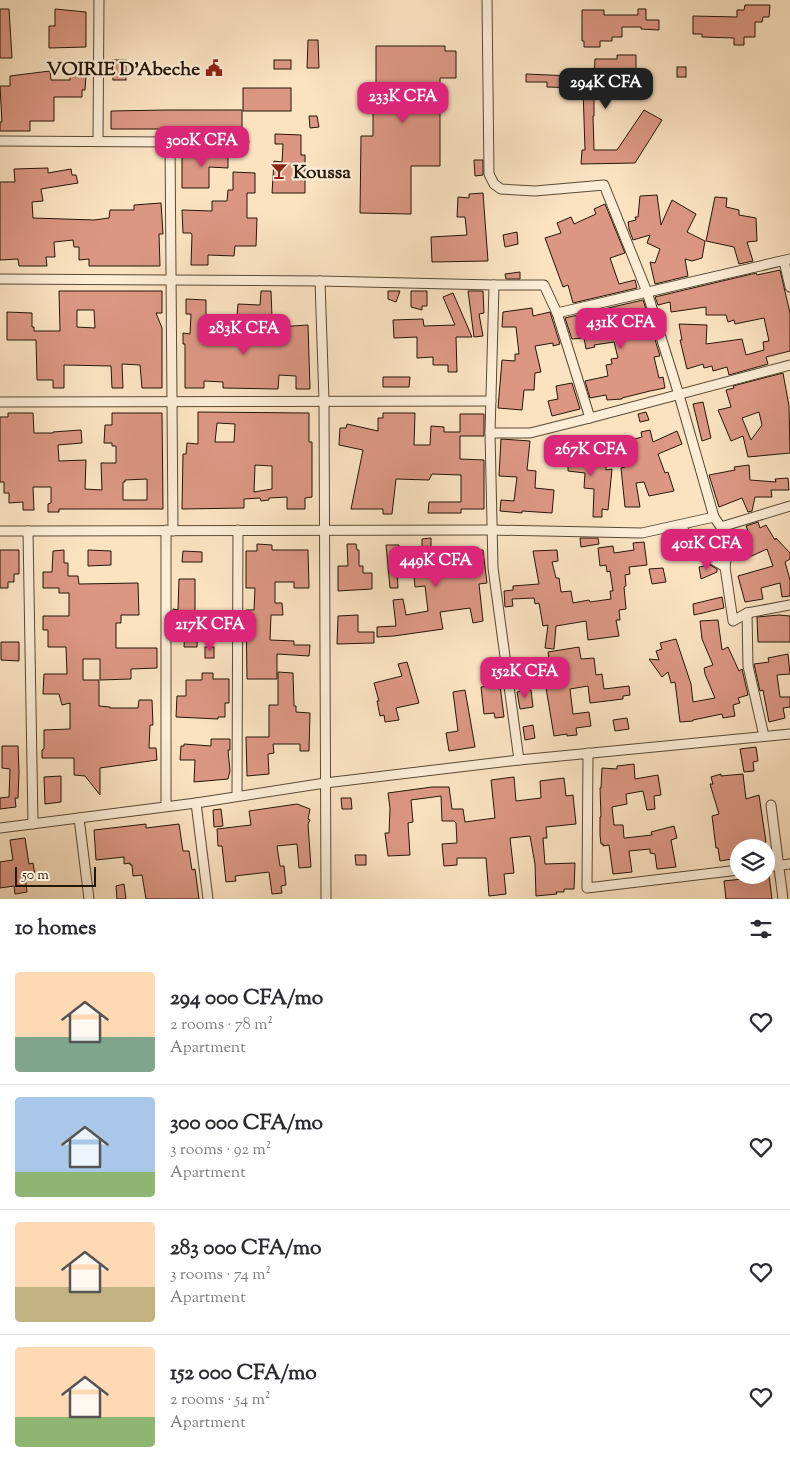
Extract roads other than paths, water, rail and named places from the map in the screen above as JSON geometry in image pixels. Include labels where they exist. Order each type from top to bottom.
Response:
[{"type":"street","points":[[98,141],[99,0]]},
{"type":"street","points":[[487,0],[489,174],[494,184],[501,188],[535,191],[604,185],[647,292],[714,517],[721,527],[727,554],[725,567],[734,621],[747,613],[790,605]]},
{"type":"street","points":[[0,142],[244,142]]},
{"type":"street","points":[[166,806],[169,530],[173,403],[170,279],[170,142]]},
{"type":"street","points":[[557,314],[787,260],[790,286]]},
{"type":"street","points":[[0,279],[170,279],[494,286],[544,285],[557,314],[590,418]]},
{"type":"street","points":[[320,281],[324,401],[326,899]]},
{"type":"street","points":[[494,286],[490,433],[493,568],[519,760]]},
{"type":"street","points":[[490,433],[530,433],[790,365]]},
{"type":"street","points":[[0,402],[491,401]]},
{"type":"street","points":[[721,527],[790,506]]},
{"type":"street","points":[[0,531],[491,530],[642,534],[714,517]]},
{"type":"street","points":[[681,524],[693,548],[725,567]]},
{"type":"street","points":[[238,530],[238,796]]},
{"type":"street","points":[[28,531],[33,824]]},
{"type":"street","points":[[747,613],[748,666],[764,736]]},
{"type":"street","points":[[0,828],[196,803],[325,782],[519,760],[790,734]]},
{"type":"street","points":[[587,899],[588,753]]},
{"type":"street","points":[[196,803],[208,899]]},
{"type":"street","points":[[771,805],[783,899]]},
{"type":"street","points":[[79,818],[89,899]]},
{"type":"street","points":[[775,866],[790,864]]},
{"type":"street","points":[[587,888],[730,871]]},
{"type":"place","name":"VOIRIE D'Abeche","points":[[214,68]]},
{"type":"place","name":"Koussa","points":[[279,171]]}]
